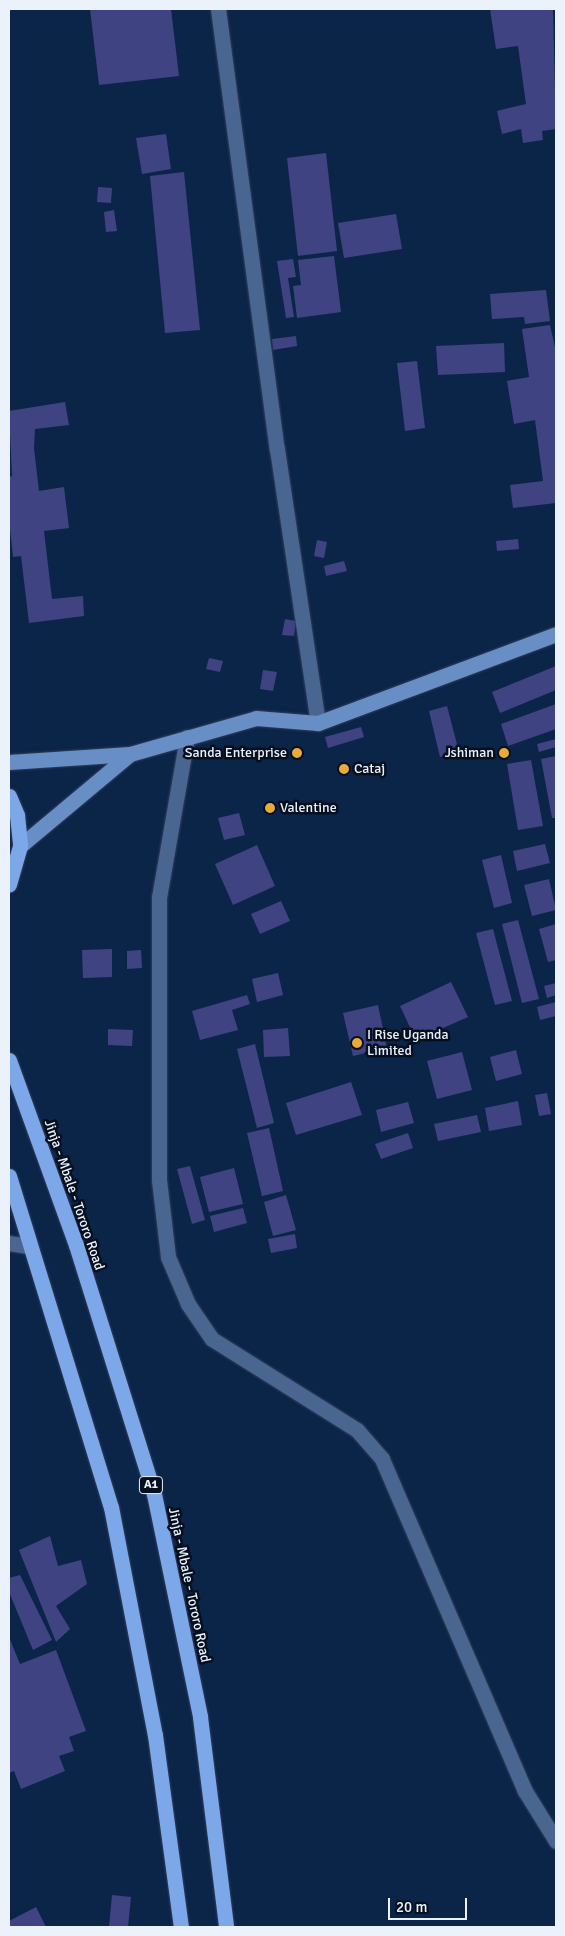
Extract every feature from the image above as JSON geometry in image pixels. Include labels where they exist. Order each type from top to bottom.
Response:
[{"type":"highway","points":[[9,796],[17,815],[20,846],[9,884]]},
{"type":"highway","name":"Jinja - Mbale - Tororo Road","points":[[9,1060],[76,1245],[154,1494],[200,1717],[226,1927]]},
{"type":"highway","points":[[9,1176],[28,1246],[111,1507],[155,1735],[181,1927]]},
{"type":"main road","points":[[9,762],[130,754],[256,718],[318,722],[556,634]]},
{"type":"main road","points":[[20,846],[130,754]]},
{"type":"street","points":[[218,9],[275,439],[318,722]]},
{"type":"street","points":[[187,737],[159,897],[160,1180],[168,1257],[188,1304],[212,1339],[357,1430],[382,1459],[525,1791],[556,1841]]},
{"type":"street","points":[[9,1243],[28,1246]]},
{"type":"building","points":[[90,9],[171,9],[179,76],[99,85]]},
{"type":"building","points":[[490,9],[553,9],[556,129],[542,131],[543,140],[523,143],[521,129],[502,134],[497,111],[526,104],[518,46],[496,49]]},
{"type":"building","points":[[166,134],[171,169],[142,174],[136,138]]},
{"type":"building","points":[[326,153],[337,251],[298,256],[287,158]]},
{"type":"building","points":[[184,172],[200,330],[165,333],[150,176]]},
{"type":"building","points":[[98,187],[112,188],[111,203],[97,202]]},
{"type":"building","points":[[114,210],[117,231],[106,232],[104,212]]},
{"type":"building","points":[[396,214],[402,249],[344,258],[338,223]]},
{"type":"building","points":[[334,256],[341,312],[297,318],[293,286],[301,285],[298,260]]},
{"type":"building","points":[[293,259],[296,277],[288,278],[294,317],[286,318],[277,261]]},
{"type":"building","points":[[546,290],[550,321],[525,324],[524,317],[492,319],[490,294]]},
{"type":"building","points":[[550,325],[556,352],[556,503],[513,508],[510,485],[543,481],[535,420],[514,424],[507,381],[529,377],[522,329]]},
{"type":"building","points":[[296,336],[297,346],[273,350],[272,339]]},
{"type":"building","points":[[504,343],[505,372],[438,375],[436,346]]},
{"type":"building","points":[[417,361],[425,428],[405,431],[397,363]]},
{"type":"building","points":[[65,402],[69,425],[35,429],[34,448],[39,491],[64,487],[69,528],[44,531],[52,599],[83,596],[84,616],[29,623],[21,556],[13,557],[9,519],[9,477],[12,476],[9,411]]},
{"type":"building","points":[[518,539],[519,549],[497,551],[496,541]]},
{"type":"building","points":[[317,540],[327,542],[324,558],[314,556]]},
{"type":"building","points":[[344,561],[347,571],[326,576],[324,566]]},
{"type":"building","points":[[285,619],[296,621],[294,636],[282,635]]},
{"type":"building","points":[[209,658],[223,661],[220,672],[206,669]]},
{"type":"building","points":[[556,666],[556,690],[500,713],[492,692]]},
{"type":"building","points":[[263,670],[277,672],[273,691],[260,689]]},
{"type":"building","points":[[556,704],[556,729],[508,746],[501,724]]},
{"type":"building","points":[[447,706],[459,752],[440,757],[429,711]]},
{"type":"building","points":[[361,727],[364,737],[328,748],[325,737]]},
{"type":"building","points":[[556,739],[556,747],[539,752],[537,744]]},
{"type":"building","points":[[556,756],[556,818],[552,818],[541,759]]},
{"type":"building","points":[[531,760],[543,826],[518,830],[507,764]]},
{"type":"building","points":[[239,813],[245,835],[224,840],[218,818]]},
{"type":"building","points":[[545,844],[550,863],[517,871],[513,851]]},
{"type":"building","points":[[257,845],[275,886],[233,905],[215,864]]},
{"type":"building","points":[[501,855],[512,903],[494,908],[482,860]]},
{"type":"building","points":[[549,879],[556,910],[532,916],[524,885]]},
{"type":"building","points":[[281,901],[290,921],[260,934],[251,914]]},
{"type":"building","points":[[518,920],[539,999],[522,1003],[502,924]]},
{"type":"building","points":[[556,924],[556,960],[548,962],[539,929]]},
{"type":"building","points":[[493,929],[512,1001],[495,1005],[476,933]]},
{"type":"building","points":[[112,949],[112,977],[83,978],[82,950]]},
{"type":"building","points":[[141,950],[142,968],[127,969],[127,951]]},
{"type":"building","points":[[278,973],[283,995],[257,1002],[252,979]]},
{"type":"building","points":[[451,982],[468,1017],[416,1040],[400,1006]]},
{"type":"building","points":[[556,983],[556,995],[547,998],[544,986]]},
{"type":"building","points":[[247,995],[250,1004],[232,1010],[238,1030],[200,1040],[192,1011]]},
{"type":"building","points":[[556,1002],[556,1016],[540,1020],[537,1007]]},
{"type":"building","points":[[378,1005],[387,1048],[353,1056],[343,1013]]},
{"type":"building","points":[[288,1028],[290,1056],[264,1057],[263,1030]]},
{"type":"building","points":[[108,1029],[133,1030],[132,1046],[108,1045]]},
{"type":"building","points":[[255,1044],[274,1123],[257,1128],[237,1049]]},
{"type":"building","points":[[516,1050],[522,1074],[496,1081],[490,1057]]},
{"type":"building","points":[[462,1052],[472,1090],[437,1099],[427,1061]]},
{"type":"building","points":[[351,1082],[362,1115],[296,1135],[286,1103]]},
{"type":"building","points":[[547,1093],[551,1114],[539,1116],[535,1095]]},
{"type":"building","points":[[518,1101],[522,1125],[489,1131],[485,1108]]},
{"type":"building","points":[[408,1102],[414,1123],[381,1132],[376,1110]]},
{"type":"building","points":[[477,1115],[481,1132],[438,1141],[434,1124]]},
{"type":"building","points":[[269,1128],[283,1191],[262,1196],[247,1133]]},
{"type":"building","points":[[408,1133],[413,1148],[381,1159],[375,1144]]},
{"type":"building","points":[[190,1166],[205,1220],[192,1224],[177,1169]]},
{"type":"building","points":[[234,1168],[243,1204],[209,1212],[200,1177]]},
{"type":"building","points":[[286,1195],[296,1230],[273,1236],[264,1202]]},
{"type":"building","points":[[243,1208],[247,1223],[214,1232],[210,1216]]},
{"type":"building","points":[[295,1234],[297,1248],[271,1253],[268,1239]]},
{"type":"building","points":[[50,1536],[58,1566],[81,1560],[87,1584],[56,1606],[70,1629],[56,1642],[19,1550]]},
{"type":"building","points":[[20,1575],[52,1640],[33,1650],[9,1592],[9,1578]]},
{"type":"building","points":[[9,1637],[20,1664],[56,1650],[86,1731],[69,1737],[74,1751],[59,1756],[65,1771],[21,1789],[14,1771],[9,1773]]},
{"type":"building","points":[[112,1895],[131,1897],[128,1927],[109,1927]]},
{"type":"building","points":[[36,1907],[46,1927],[9,1927],[9,1921]]},
{"type":"place","name":"Sanda Enterprise","points":[[297,753]]},
{"type":"place","name":"Jshiman","points":[[504,753]]},
{"type":"place","name":"Cataj","points":[[344,769]]},
{"type":"place","name":"Valentine","points":[[270,808]]},
{"type":"place","name":"I Rise Uganda Limited","points":[[357,1043]]}]
